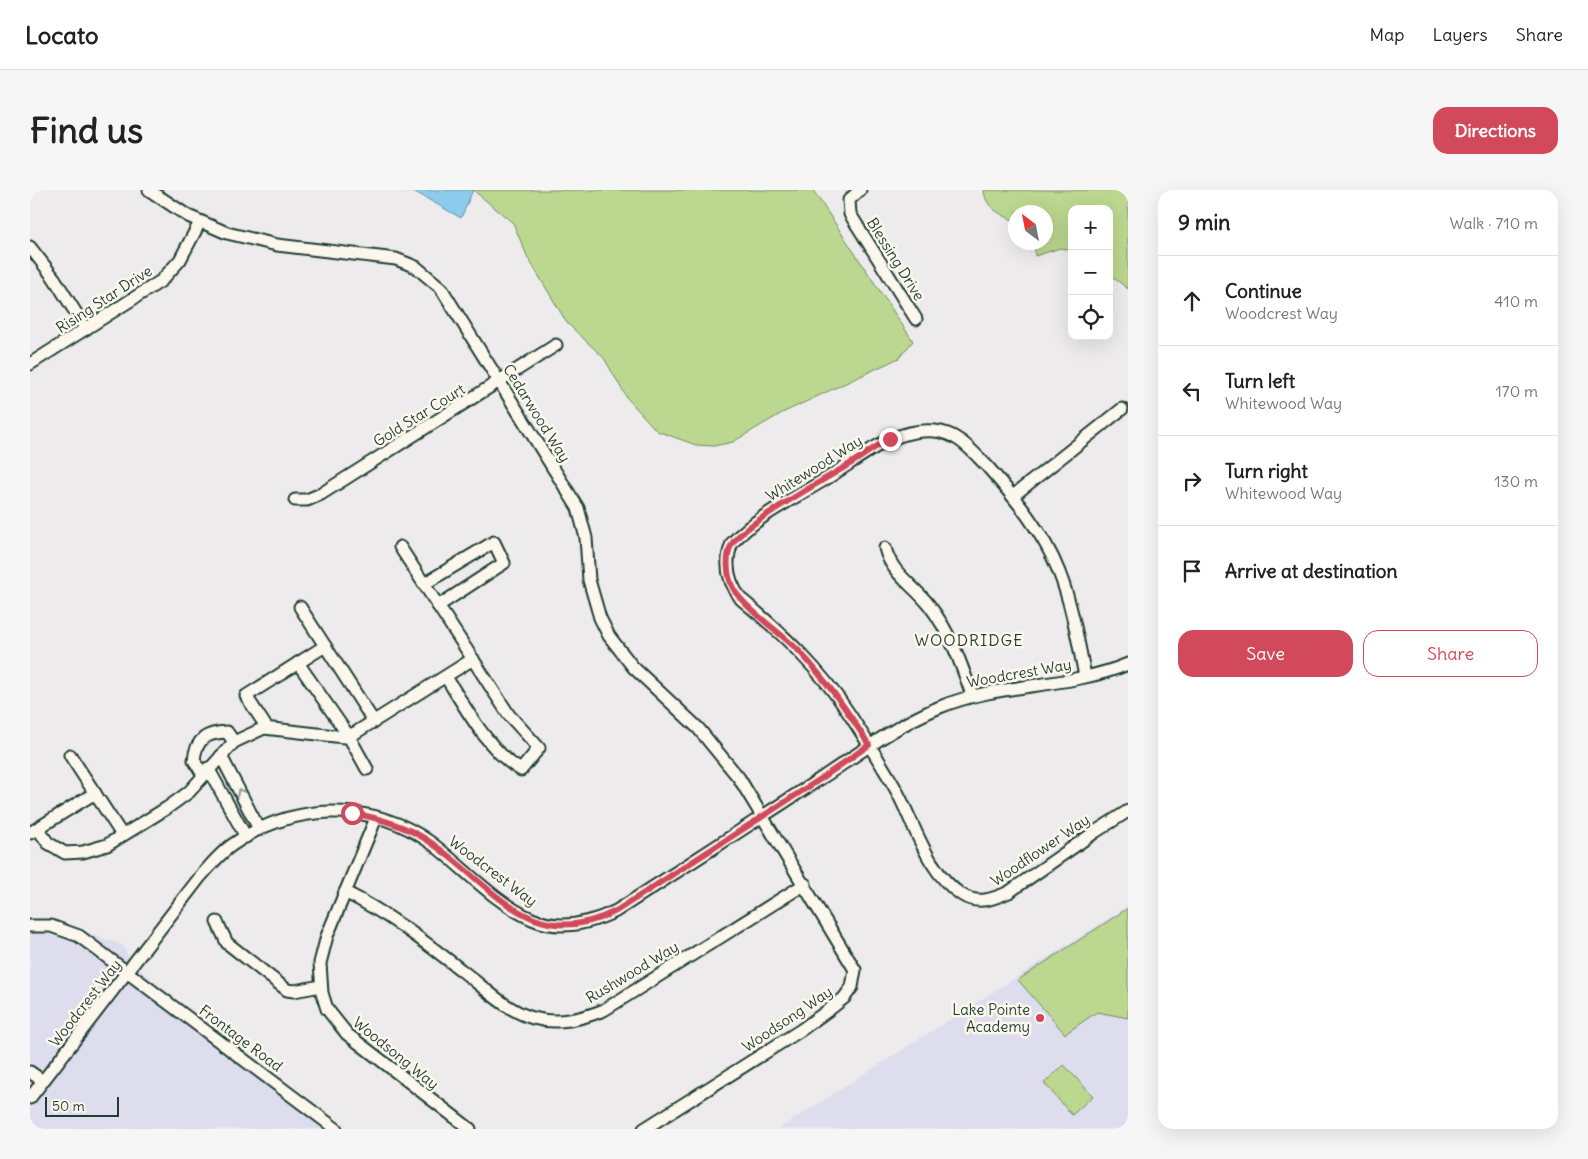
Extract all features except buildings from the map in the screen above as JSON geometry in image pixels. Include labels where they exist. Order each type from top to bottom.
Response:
[{"type":"street","name":"Cedarwood Way","points":[[148,190],[200,222],[257,242],[385,257],[416,266],[433,279],[448,297],[578,508],[586,538],[589,580],[600,618],[609,636],[633,667],[719,750],[764,816]]},
{"type":"street","name":"Blessing Drive","points":[[860,190],[849,200],[850,214],[916,319]]},
{"type":"street","name":"Rising Star Drive","points":[[30,364],[153,287],[168,274],[185,252],[200,222]]},
{"type":"street","points":[[30,247],[54,278],[86,329]]},
{"type":"street","name":"Gold Star Court","points":[[295,500],[307,500],[321,494],[556,346]]},
{"type":"street","points":[[1013,496],[1122,409]]},
{"type":"street","name":"Whitewood Way","points":[[869,745],[839,698],[815,668],[773,626],[741,599],[734,590],[728,572],[732,543],[774,510],[882,442],[905,434],[935,431],[956,437],[969,447],[1013,496],[1043,541],[1060,574],[1074,621],[1085,676]]},
{"type":"street","points":[[424,584],[494,542],[504,563],[438,606]]},
{"type":"street","points":[[400,547],[509,715],[539,748],[520,770],[511,764],[480,730],[446,677]]},
{"type":"street","points":[[885,548],[893,568],[923,598],[944,628],[956,651],[972,695]]},
{"type":"street","points":[[300,607],[374,722]]},
{"type":"street","points":[[267,728],[246,696],[325,646]]},
{"type":"street","points":[[95,793],[34,831],[48,843],[65,853],[83,852],[107,845],[189,792],[234,742],[267,728],[344,737],[374,722],[472,659]]},
{"type":"street","points":[[298,663],[348,735],[367,769]]},
{"type":"street","name":"Woodcrest Way","points":[[30,1098],[200,877],[231,846],[259,829],[292,816],[314,812],[352,813],[376,818],[413,832],[429,841],[520,913],[541,922],[565,925],[586,922],[616,911],[764,816],[869,745],[921,714],[972,695],[1019,686],[1046,684],[1128,664]]},
{"type":"street","points":[[234,742],[227,732],[206,735],[198,742],[194,760],[206,771],[246,836]]},
{"type":"street","name":"Woodflower Way","points":[[869,745],[894,787],[936,866],[952,886],[970,898],[986,900],[1009,892],[1054,859],[1128,811]]},
{"type":"street","points":[[70,756],[122,836]]},
{"type":"street","points":[[221,756],[259,829]]},
{"type":"street","name":"Woodsong Way","points":[[644,1129],[801,1030],[834,1006],[849,992],[854,982],[856,970],[764,816]]},
{"type":"street","name":"Woodsong Way","points":[[376,818],[324,945],[320,963],[321,986],[327,1009],[347,1034],[470,1129]]},
{"type":"street","name":"Rushwood Way","points":[[345,892],[390,917],[498,999],[519,1012],[532,1018],[559,1022],[573,1020],[604,1010],[805,884]]},
{"type":"street","points":[[217,922],[227,943],[287,990],[294,991],[321,986]]},
{"type":"street","name":"Frontage Road","points":[[30,926],[50,926],[79,936],[336,1129]]},
{"type":"street","points":[[30,1072],[44,1081]]},
{"type":"shaded area","name":"Lake Pointe Academy","points":[[1128,906],[1128,1129],[778,1129]]},
{"type":"shaded area","points":[[30,923],[68,925],[123,945],[131,962],[333,1129],[30,1129]]},
{"type":"green space","points":[[473,190],[813,190],[913,341],[899,358],[782,413],[733,442],[714,446],[696,445],[657,431],[627,398],[604,358],[567,323],[528,258],[513,223]]},
{"type":"green space","points":[[984,190],[1128,190],[1128,289],[1113,277],[1113,205],[1068,205],[1068,249],[1060,248],[1035,256],[1035,250],[1053,250],[1053,205],[1008,205],[1008,218],[994,210],[985,196]]},
{"type":"green space","points":[[1128,908],[1128,1018],[1097,1012],[1065,1034],[1018,980]]},
{"type":"green space","points":[[1064,1065],[1093,1096],[1072,1115],[1044,1083]]},
{"type":"water","points":[[400,190],[473,190],[461,218],[417,193]]},
{"type":"place","name":"Lake Pointe Academy","points":[[1040,1018]]},
{"type":"district","name":"WOODRIDGE","points":[[969,640]]},
{"type":"route","points":[[352,813],[395,824],[429,841],[520,913],[541,922],[571,925],[604,917],[616,911],[822,778],[869,745],[850,714],[815,668],[773,626],[741,599],[734,590],[728,572],[728,557],[732,543],[737,537],[774,510],[863,456],[882,442],[890,439]]}]
